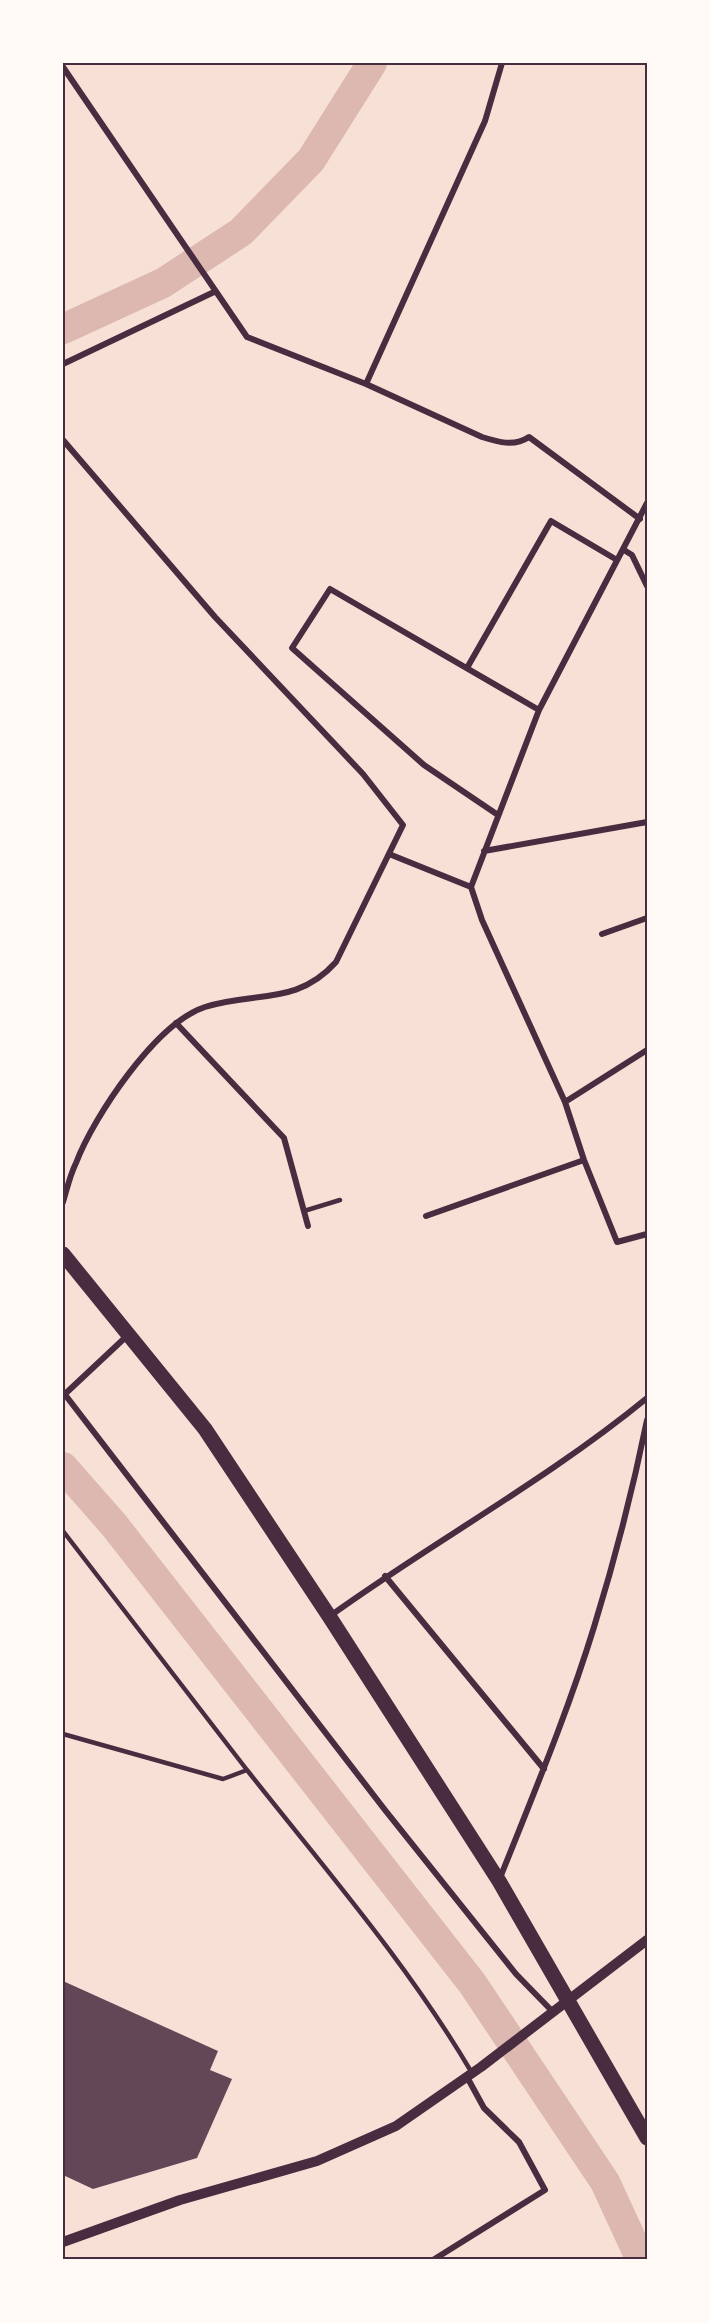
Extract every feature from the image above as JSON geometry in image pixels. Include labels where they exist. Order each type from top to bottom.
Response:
[{"type":"main road","points":[[63,1254],[206,1429],[499,1881],[566,2002],[647,2138]]},
{"type":"street","points":[[366,384],[485,121],[502,63]]},
{"type":"street","points":[[63,67],[241,331],[255,342],[366,384],[483,437],[503,443],[522,442],[529,437],[640,519]]},
{"type":"street","points":[[63,364],[213,289]]},
{"type":"street","points":[[63,440],[215,617],[363,774],[403,825],[336,962],[321,978],[308,986],[267,997],[206,1007],[176,1023],[139,1058],[109,1104],[76,1161],[63,1202]]},
{"type":"street","points":[[647,503],[539,710],[471,887],[482,920],[565,1102],[584,1160],[617,1242],[647,1234]]},
{"type":"street","points":[[467,668],[551,521],[617,560]]},
{"type":"street","points":[[624,550],[632,555],[647,586]]},
{"type":"street","points":[[498,815],[424,765],[292,648],[330,589],[539,710]]},
{"type":"street","points":[[484,851],[647,822]]},
{"type":"street","points":[[388,854],[471,887]]},
{"type":"street","points":[[602,934],[647,918]]},
{"type":"street","points":[[176,1023],[284,1138],[308,1226]]},
{"type":"street","points":[[565,1102],[647,1050]]},
{"type":"street","points":[[426,1216],[584,1160]]},
{"type":"street","points":[[130,1334],[64,1393],[385,1810],[549,2015]]},
{"type":"street","points":[[329,1616],[386,1576],[517,1494],[602,1435],[647,1398]]},
{"type":"street","points":[[499,1881],[544,1769],[594,1627],[637,1471],[647,1420]]},
{"type":"street","points":[[386,1576],[544,1769]]},
{"type":"street","points":[[63,2242],[180,2200],[339,2152],[396,2126],[473,2072],[647,1940]]},
{"type":"street","points":[[433,2260],[545,2190],[519,2142],[484,2108],[473,2072]]},
{"type":"lane","points":[[304,1211],[340,1200]]},
{"type":"lane","points":[[63,1531],[396,1959],[441,2020],[473,2072]]},
{"type":"lane","points":[[63,1734],[223,1779],[247,1770]]},
{"type":"building","points":[[63,1981],[218,2051],[210,2070],[232,2079],[197,2158],[93,2189],[63,2175]]},
{"type":"waterway","points":[[63,329],[163,283],[241,232],[311,160],[372,63]]},
{"type":"waterway","points":[[63,1467],[114,1525],[472,1983],[605,2182],[641,2260]]}]
